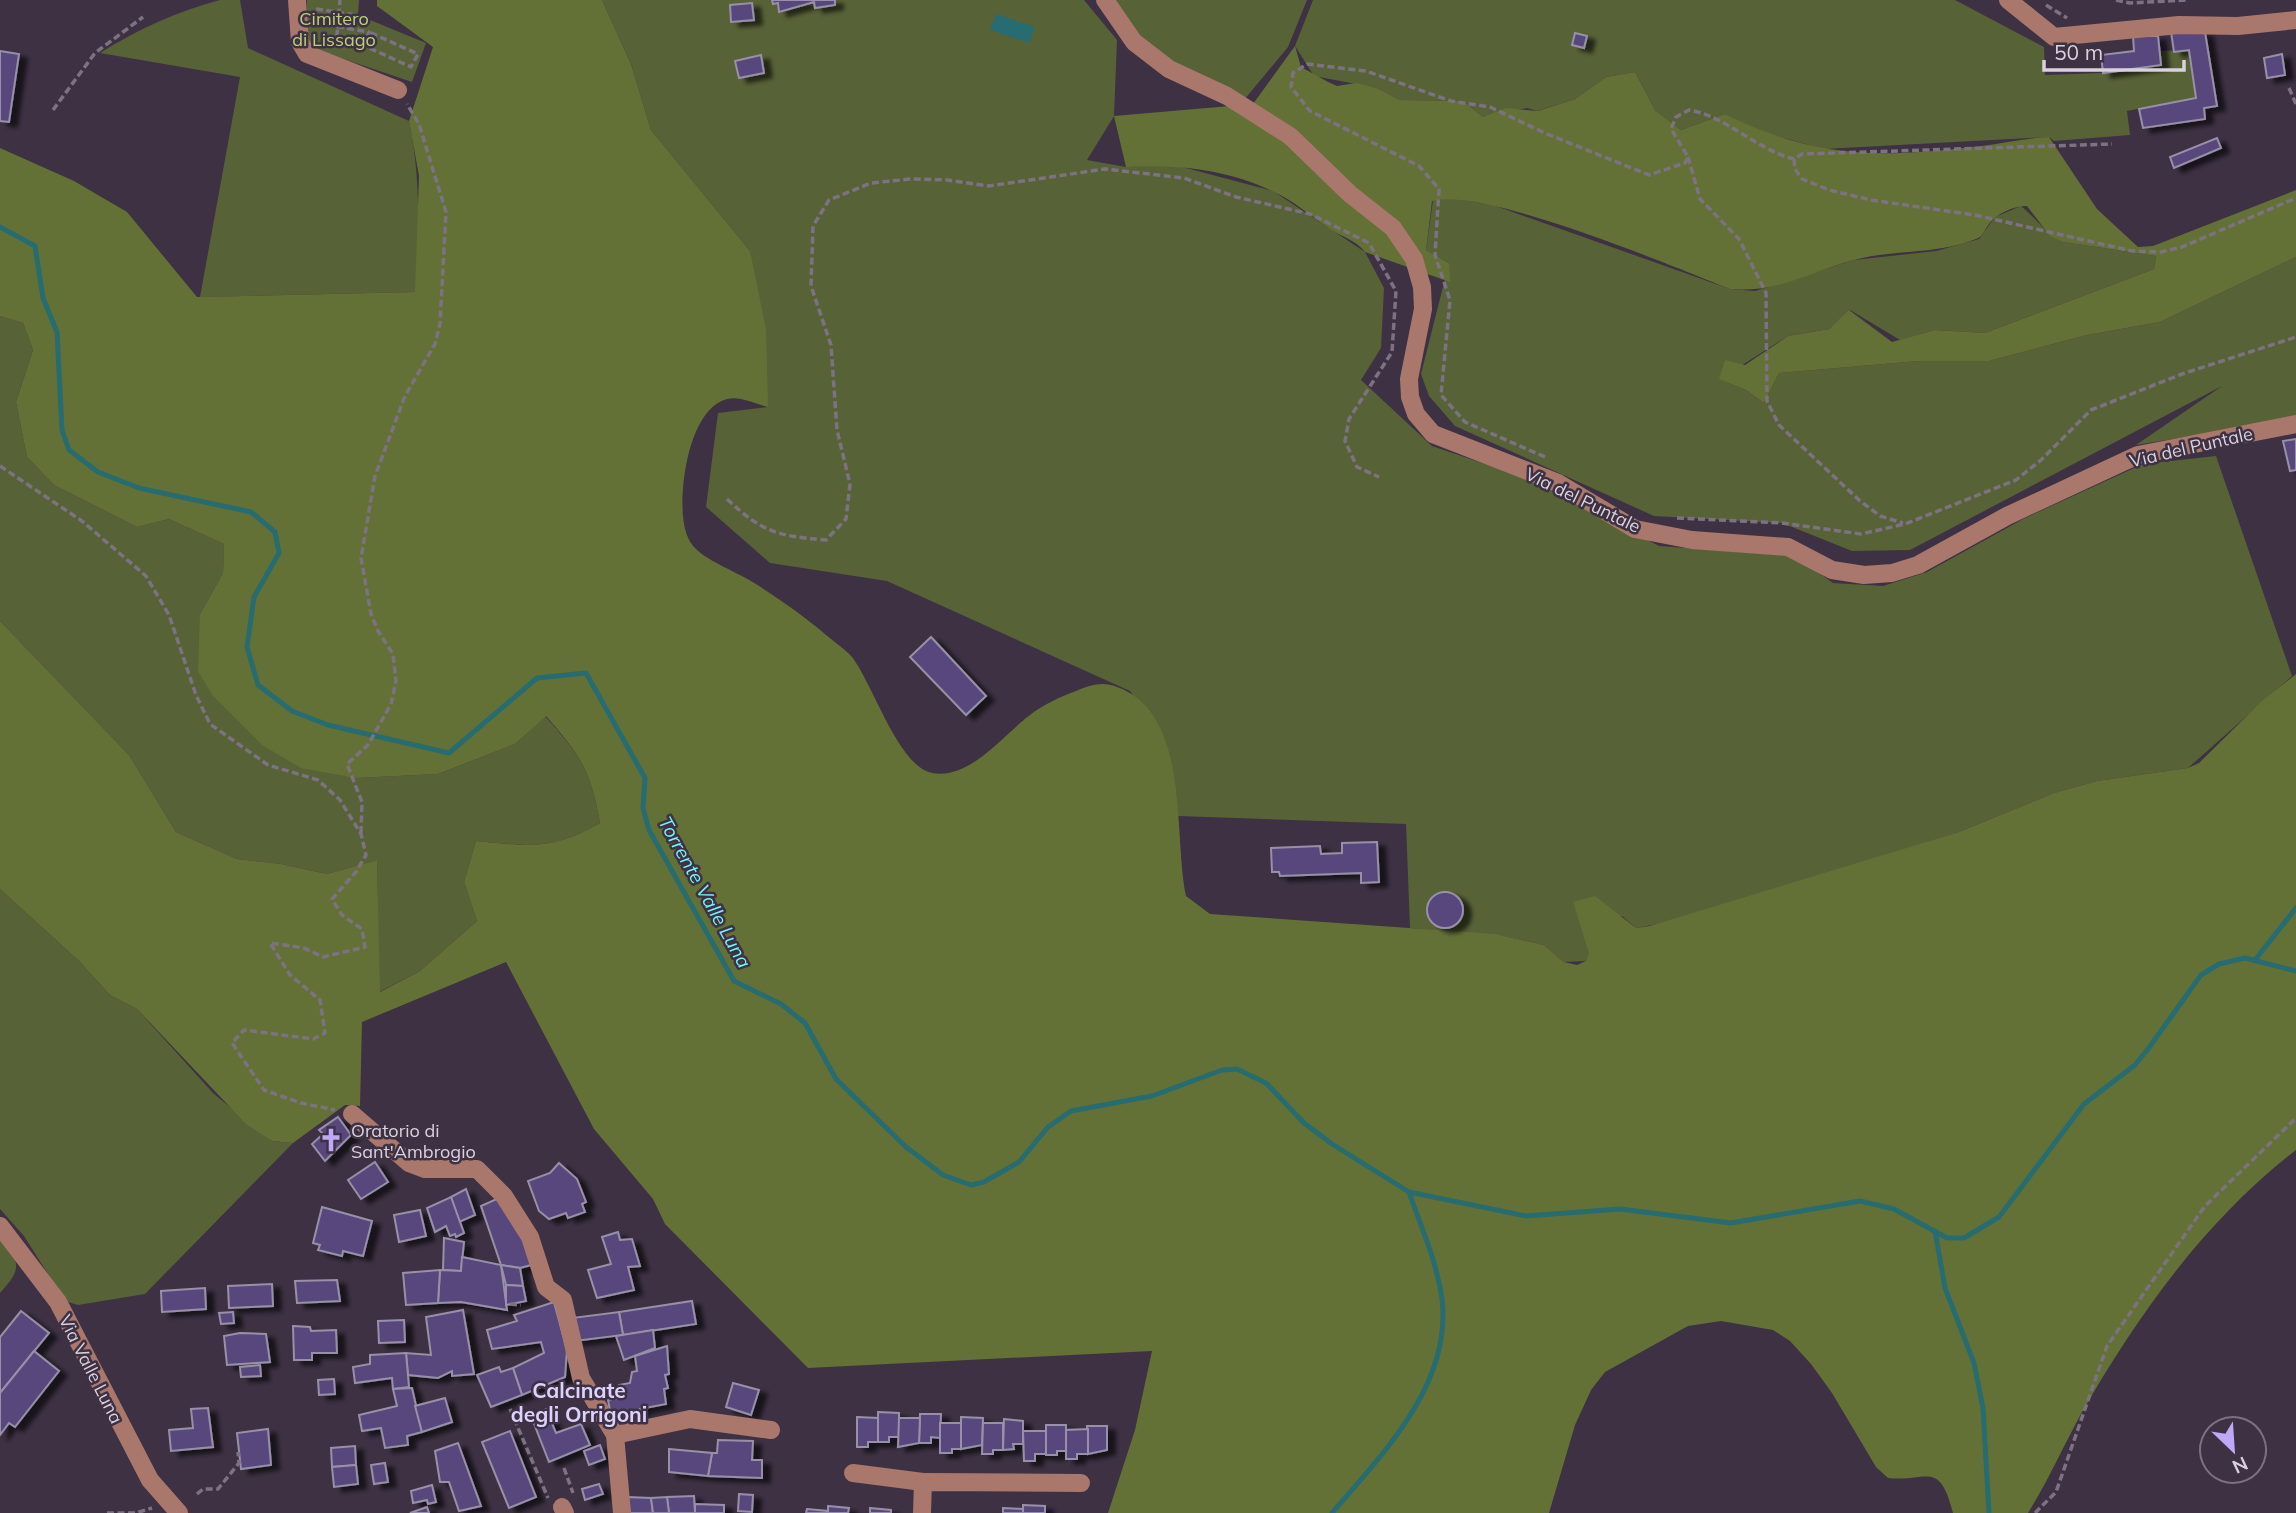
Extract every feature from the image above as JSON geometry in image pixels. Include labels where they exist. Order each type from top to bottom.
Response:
[{"type":"street","points":[[297,0],[300,42],[307,54],[398,90]]},
{"type":"street","name":"Via del Puntale","points":[[1105,0],[1134,42],[1169,69],[1227,96],[1290,136],[1350,194],[1393,228],[1413,259],[1422,287],[1423,309],[1409,388],[1416,414],[1433,434],[1558,484],[1635,529],[1692,540],[1788,547],[1832,570],[1864,575],[1892,573],[1918,565],[2007,516],[2138,455],[2296,425]]},
{"type":"street","points":[[2008,0],[2053,37],[2179,25],[2238,26],[2296,20]]},
{"type":"street","points":[[352,1114],[409,1163],[425,1169],[477,1169],[505,1196],[530,1237],[546,1287],[563,1300],[581,1378],[615,1435],[622,1513]]},
{"type":"street","name":"Via Valle Luna","points":[[0,1226],[58,1302],[150,1480],[179,1513]]},
{"type":"street","points":[[615,1435],[690,1419],[771,1430]]},
{"type":"street","points":[[853,1473],[923,1482],[1081,1483]]},
{"type":"street","points":[[922,1513],[923,1482]]},
{"type":"path","points":[[336,28],[340,0]]},
{"type":"path","points":[[2116,0],[2130,3],[2186,0]]},
{"type":"path","points":[[316,9],[356,15]]},
{"type":"path","points":[[53,110],[95,53],[143,17]]},
{"type":"path","points":[[314,22],[369,32],[418,54],[411,67],[365,46],[345,42]]},
{"type":"path","points":[[365,46],[369,32]]},
{"type":"path","points":[[1548,460],[1465,422],[1441,395],[1450,300],[1435,255],[1439,189],[1419,166],[1310,111],[1291,87],[1293,72],[1307,64],[1366,71],[1451,101],[1490,107],[1547,134],[1649,175],[1685,163],[1688,156]]},
{"type":"path","points":[[2289,88],[2296,104]]},
{"type":"path","points":[[352,1114],[301,1103],[264,1090],[232,1043],[244,1030],[313,1039],[325,1033],[320,1000],[290,975],[270,943],[304,948],[323,957],[365,947],[362,929],[342,915],[332,899],[356,872],[366,855],[361,834],[362,802],[347,764],[368,745],[391,704],[396,670],[393,654],[371,614],[361,558],[375,475],[405,396],[435,344],[440,324],[446,212],[419,124],[398,90]]},
{"type":"path","points":[[1905,524],[1891,522],[1858,500],[1779,425],[1767,401],[1766,293],[1739,239],[1700,199],[1688,156],[1671,130],[1676,117],[1689,110],[1732,128],[1779,156],[1794,159],[1802,153],[2112,144]]},
{"type":"path","points":[[1794,159],[1795,169],[1802,179],[1829,190],[1871,200],[1975,215],[2132,251],[2161,253],[2182,247],[2296,198]]},
{"type":"path","points":[[727,499],[750,521],[782,536],[826,540],[846,519],[850,484],[837,430],[831,345],[811,286],[813,226],[829,200],[872,183],[947,180],[989,186],[1105,169],[1184,178],[1236,197],[1310,214],[1369,243],[1396,291],[1392,352],[1349,419],[1345,441],[1357,467],[1379,477]]},
{"type":"path","points":[[1666,517],[1782,523],[1861,534],[1905,524],[2016,480],[2041,460],[2091,410],[2182,374],[2296,337]]},
{"type":"path","points":[[0,466],[82,521],[146,576],[169,615],[192,684],[210,724],[268,765],[318,780],[340,800],[361,834]]},
{"type":"path","points":[[2035,1513],[2056,1492],[2107,1346],[2205,1206],[2296,1118]]},
{"type":"path","points":[[510,1304],[521,1305]]},
{"type":"path","points":[[510,1409],[564,1508]]},
{"type":"path","points":[[197,1494],[222,1485],[239,1463],[238,1452]]},
{"type":"path","points":[[564,1468],[564,1508]]},
{"type":"path","points":[[107,1513],[150,1510],[164,1497]]},
{"type":"green space","points":[[220,0],[240,0],[248,48],[409,121],[417,185],[416,292],[200,297],[240,77],[100,53],[158,22]]},
{"type":"green space","name":"Cimitero di Lissago","points":[[307,0],[359,0],[358,15],[426,43],[412,82],[311,48],[307,39]]},
{"type":"green space","points":[[602,0],[1084,0],[1117,40],[1114,116],[1087,160],[1126,167],[1171,164],[1273,191],[1365,252],[1384,288],[1381,348],[1361,380],[1432,446],[1530,479],[1659,546],[1795,556],[1833,583],[1883,586],[1927,572],[2025,518],[2143,464],[2216,456],[2292,676],[2188,768],[2097,781],[2054,793],[1959,832],[1675,921],[1636,928],[1622,916],[1596,942],[1586,961],[1564,962],[1544,945],[1503,936],[1410,928],[1406,824],[1178,816],[1166,743],[1130,691],[887,581],[770,563],[706,507],[718,413],[768,407],[750,251],[651,130],[631,64]]},
{"type":"green space","points":[[1113,0],[1307,0],[1288,47],[1244,100],[1163,57],[1135,33]]},
{"type":"green space","points":[[1313,0],[1955,0],[2044,47],[2045,75],[2103,73],[2161,65],[2160,51],[2189,50],[2196,98],[2127,111],[2130,135],[2054,141],[2049,137],[1824,149],[1761,132],[1725,114],[1681,130],[1655,110],[1635,72],[1606,77],[1575,99],[1537,111],[1527,108],[1483,117],[1463,101],[1398,100],[1377,88],[1314,76],[1295,46]]},
{"type":"green space","points":[[1446,197],[1493,205],[1730,289],[1755,291],[1854,260],[1936,251],[1979,239],[1995,217],[2021,206],[2063,242],[2156,256],[2154,269],[1985,333],[1935,330],[1900,340],[1850,310],[1829,329],[1788,336],[1720,379],[1746,390],[1764,403],[1779,373],[1919,361],[1989,361],[2087,335],[2160,322],[2296,257],[2296,419],[2136,445],[2222,386],[1910,550],[1852,551],[1782,523],[1654,516],[1455,426],[1429,396],[1421,374],[1449,263],[1426,250],[1433,200]]},
{"type":"green space","points":[[0,316],[23,323],[33,350],[16,402],[27,457],[54,485],[137,527],[169,519],[224,544],[223,573],[200,614],[356,778],[438,774],[515,744],[545,716],[582,765],[593,790],[600,823],[554,842],[526,845],[476,841],[464,882],[477,921],[420,971],[379,992],[377,860],[327,874],[281,864],[237,859],[176,832],[129,755],[0,621]]},
{"type":"green space","points":[[0,889],[79,961],[110,995],[137,1009],[214,1094],[272,1141],[293,1143],[145,1294],[78,1305],[65,1301],[24,1236],[0,1209]]},
{"type":"green space","points":[[0,1239],[13,1254],[16,1267],[12,1279],[0,1293]]},
{"type":"shaded area","points":[[377,0],[602,0],[631,64],[651,130],[750,251],[766,329],[768,407],[743,399],[727,399],[714,406],[696,432],[683,485],[684,525],[690,542],[708,558],[751,581],[784,603],[849,653],[908,756],[932,773],[960,770],[973,763],[1035,711],[1086,687],[1112,685],[1141,701],[1157,722],[1168,748],[1178,810],[1186,896],[1210,914],[1495,934],[1544,945],[1564,962],[1577,965],[1586,961],[1589,953],[1573,902],[1595,896],[1636,928],[1650,926],[1959,832],[2054,793],[2097,781],[2188,768],[2199,763],[2262,701],[2296,674],[2296,1150],[2232,1207],[2203,1238],[2150,1306],[2081,1414],[2028,1513],[1953,1513],[1943,1485],[1937,1479],[1888,1478],[1876,1467],[1832,1393],[1790,1341],[1773,1330],[1721,1321],[1688,1326],[1605,1372],[1591,1390],[1575,1425],[1549,1513],[1108,1513],[1135,1430],[1152,1351],[808,1368],[665,1224],[653,1199],[594,1129],[506,962],[362,1022],[360,1106],[345,1105],[293,1143],[272,1141],[246,1124],[137,1009],[110,995],[79,961],[0,889],[0,621],[129,755],[176,832],[237,859],[281,864],[327,874],[377,860],[380,992],[420,971],[477,921],[464,882],[476,841],[540,844],[583,832],[600,823],[593,790],[576,753],[546,716],[515,744],[438,774],[356,778],[301,768],[262,745],[213,696],[198,671],[200,614],[223,573],[224,544],[169,519],[137,527],[54,485],[27,457],[16,402],[33,350],[23,323],[0,316],[0,148],[74,181],[127,212],[197,297],[415,292],[419,176],[409,121],[433,47],[377,6]]},
{"type":"shaded area","points":[[996,14],[1035,27],[1029,43],[990,30]]},
{"type":"shaded area","points":[[1295,46],[1301,67],[1337,86],[1356,83],[1377,88],[1399,100],[1463,101],[1483,117],[1506,108],[1538,111],[1575,99],[1606,77],[1635,72],[1655,110],[1681,130],[1725,114],[1758,129],[1820,148],[1880,153],[1945,150],[2049,137],[2097,209],[2138,247],[2153,246],[2296,190],[2296,257],[2160,322],[2087,335],[1989,361],[1919,361],[1779,373],[1764,403],[1746,390],[1719,379],[1725,360],[1745,365],[1788,336],[1829,329],[1849,310],[1892,342],[1935,330],[1985,333],[2154,269],[2156,256],[2063,242],[2050,236],[2027,206],[2022,206],[2001,213],[1992,220],[1981,236],[1961,244],[1854,260],[1764,288],[1730,289],[1624,247],[1534,217],[1457,200],[1432,201],[1426,250],[1449,263],[1450,282],[1365,252],[1357,244],[1287,199],[1255,184],[1219,173],[1182,167],[1126,167],[1114,116],[1253,104]]},
{"type":"building","points":[[772,0],[835,0],[835,5],[815,8],[814,2],[779,12],[778,3],[773,4]]},
{"type":"building","points":[[752,3],[754,20],[731,22],[730,5]]},
{"type":"building","points":[[2171,32],[2205,32],[2217,106],[2204,108],[2205,119],[2143,128],[2139,109],[2196,98],[2189,50],[2174,52]]},
{"type":"building","points":[[1575,33],[1587,36],[1584,48],[1572,45]]},
{"type":"building","points":[[2133,36],[2158,36],[2161,65],[2103,73],[2101,55],[2134,51]]},
{"type":"building","points":[[0,51],[19,54],[9,122],[0,121]]},
{"type":"building","points":[[2282,54],[2285,75],[2267,78],[2264,58]]},
{"type":"building","points":[[761,55],[764,73],[739,78],[735,61]]},
{"type":"building","points":[[2217,138],[2221,148],[2174,168],[2170,157]]},
{"type":"building","points":[[2296,439],[2296,470],[2290,471],[2283,441]]},
{"type":"building","points":[[931,637],[986,696],[966,715],[910,657]]},
{"type":"building","points":[[1377,842],[1379,882],[1361,883],[1361,873],[1280,876],[1279,872],[1272,872],[1271,848],[1320,846],[1321,854],[1342,853],[1342,843]]},
{"type":"building","points":[[1445,892],[1458,897],[1463,910],[1458,923],[1445,928],[1432,923],[1427,910],[1432,897]]},
{"type":"building","name":"Oratorio di Sant'Ambrogio","points":[[338,1117],[351,1135],[325,1161],[312,1144],[323,1134],[319,1130]]},
{"type":"building","points":[[375,1162],[388,1182],[361,1199],[348,1180]]},
{"type":"building","points":[[559,1163],[577,1179],[586,1202],[582,1204],[585,1212],[568,1218],[566,1213],[549,1219],[539,1211],[528,1181],[550,1173]]},
{"type":"building","points":[[466,1189],[475,1215],[459,1222],[451,1197]]},
{"type":"building","points":[[451,1197],[464,1233],[456,1237],[455,1234],[450,1236],[446,1226],[435,1232],[427,1208]]},
{"type":"building","points":[[501,1197],[535,1264],[520,1268],[501,1265],[481,1206]]},
{"type":"building","points":[[322,1207],[372,1221],[363,1256],[343,1251],[342,1256],[318,1250],[320,1245],[313,1243]]},
{"type":"building","points":[[420,1210],[426,1236],[399,1242],[394,1215]]},
{"type":"building","points":[[618,1232],[620,1240],[632,1239],[640,1266],[628,1267],[634,1290],[597,1298],[588,1270],[611,1264],[602,1237]]},
{"type":"building","points":[[444,1238],[464,1242],[461,1271],[443,1270]]},
{"type":"building","points":[[462,1257],[501,1265],[507,1310],[461,1302],[438,1303],[440,1270],[461,1271]]},
{"type":"building","points":[[501,1265],[520,1268],[523,1286],[506,1285]]},
{"type":"building","points":[[440,1270],[438,1303],[406,1305],[403,1273]]},
{"type":"building","points":[[337,1280],[340,1301],[297,1303],[295,1281]]},
{"type":"building","points":[[272,1284],[273,1306],[229,1308],[228,1286]]},
{"type":"building","points":[[506,1285],[523,1286],[526,1301],[506,1305]]},
{"type":"building","points":[[205,1288],[206,1309],[162,1312],[161,1291]]},
{"type":"building","points":[[692,1301],[696,1324],[623,1335],[619,1312]]},
{"type":"building","points":[[554,1302],[567,1350],[565,1377],[522,1395],[513,1368],[544,1353],[541,1342],[492,1349],[487,1330],[517,1321],[514,1315]]},
{"type":"building","points":[[463,1310],[474,1374],[452,1376],[452,1371],[438,1378],[408,1375],[406,1353],[431,1355],[426,1317]]},
{"type":"building","points":[[21,1311],[49,1333],[0,1393],[0,1337]]},
{"type":"building","points":[[233,1312],[234,1323],[221,1324],[219,1313]]},
{"type":"building","points":[[619,1312],[623,1335],[575,1341],[572,1318]]},
{"type":"building","points":[[404,1320],[405,1342],[379,1343],[378,1321]]},
{"type":"building","points":[[293,1326],[310,1327],[311,1331],[336,1330],[337,1353],[312,1353],[312,1360],[294,1360]]},
{"type":"building","points":[[653,1330],[655,1348],[624,1360],[616,1336]]},
{"type":"building","points":[[240,1333],[266,1334],[270,1362],[227,1365],[224,1336]]},
{"type":"building","points":[[667,1346],[669,1374],[665,1375],[668,1388],[664,1389],[666,1404],[640,1409],[641,1411],[624,1416],[611,1416],[608,1400],[621,1398],[619,1385],[630,1383],[632,1372],[637,1371],[635,1356]]},
{"type":"building","points":[[34,1351],[59,1371],[15,1427],[9,1423],[0,1435],[0,1393]]},
{"type":"building","points":[[406,1353],[409,1387],[393,1389],[392,1378],[355,1383],[353,1367],[370,1364],[370,1355]]},
{"type":"building","points":[[260,1365],[261,1376],[241,1377],[240,1367]]},
{"type":"building","points":[[499,1367],[501,1372],[513,1368],[522,1395],[491,1407],[477,1375]]},
{"type":"building","points":[[334,1379],[335,1394],[319,1395],[318,1380]]},
{"type":"building","points":[[733,1383],[759,1390],[751,1415],[726,1407]]},
{"type":"building","points":[[412,1388],[422,1432],[407,1436],[408,1445],[385,1448],[381,1428],[362,1431],[359,1415],[397,1406],[393,1389]]},
{"type":"building","points":[[445,1398],[452,1422],[422,1432],[415,1406]]},
{"type":"building","points":[[208,1408],[213,1447],[171,1451],[169,1430],[193,1428],[191,1409]]},
{"type":"building","points":[[546,1409],[556,1433],[581,1424],[590,1445],[549,1462],[531,1416]]},
{"type":"building","points":[[878,1412],[899,1413],[899,1437],[889,1437],[889,1442],[878,1442]]},
{"type":"building","points":[[920,1414],[941,1414],[940,1438],[931,1437],[931,1443],[919,1443]]},
{"type":"building","points":[[857,1417],[878,1418],[878,1442],[868,1442],[868,1447],[857,1447]]},
{"type":"building","points":[[961,1417],[983,1418],[982,1445],[961,1449]]},
{"type":"building","points":[[899,1418],[920,1418],[919,1443],[898,1447]]},
{"type":"building","points":[[1004,1419],[1023,1421],[1023,1444],[1013,1444],[1014,1449],[1003,1450]]},
{"type":"building","points":[[940,1423],[961,1423],[961,1449],[952,1449],[952,1453],[940,1453]]},
{"type":"building","points":[[983,1423],[1003,1423],[1003,1450],[982,1454]]},
{"type":"building","points":[[1046,1425],[1066,1425],[1066,1451],[1057,1451],[1057,1455],[1046,1455]]},
{"type":"building","points":[[1087,1426],[1107,1426],[1107,1450],[1088,1454]]},
{"type":"building","points":[[268,1429],[271,1465],[241,1469],[237,1433]]},
{"type":"building","points":[[1088,1429],[1088,1454],[1077,1454],[1077,1459],[1066,1459],[1066,1430]]},
{"type":"building","points":[[510,1431],[536,1497],[509,1508],[482,1442]]},
{"type":"building","points":[[1023,1431],[1046,1431],[1046,1454],[1035,1454],[1035,1461],[1024,1461]]},
{"type":"building","points":[[718,1440],[753,1441],[752,1460],[762,1460],[762,1478],[708,1476],[712,1453],[717,1453]]},
{"type":"building","points":[[458,1443],[481,1506],[459,1511],[449,1482],[440,1482],[435,1451]]},
{"type":"building","points":[[600,1445],[605,1459],[589,1465],[584,1451]]},
{"type":"building","points":[[355,1446],[356,1465],[332,1467],[331,1448]]},
{"type":"building","points":[[669,1449],[712,1453],[708,1476],[669,1472]]},
{"type":"building","points":[[385,1463],[388,1482],[374,1484],[371,1465]]},
{"type":"building","points":[[356,1465],[358,1484],[334,1487],[332,1467]]},
{"type":"building","points":[[599,1484],[603,1494],[585,1500],[582,1489]]},
{"type":"building","points":[[432,1485],[436,1502],[428,1504],[427,1500],[413,1503],[411,1491]]},
{"type":"building","points":[[739,1494],[753,1495],[752,1512],[738,1511]]},
{"type":"building","points":[[694,1496],[695,1513],[669,1513],[667,1497]]},
{"type":"building","points":[[627,1497],[651,1498],[653,1513],[630,1513]]},
{"type":"building","points":[[667,1497],[669,1513],[653,1513],[651,1498]]},
{"type":"building","points":[[695,1504],[724,1505],[724,1513],[695,1513]]},
{"type":"building","points":[[1023,1505],[1045,1506],[1045,1513],[1023,1513]]},
{"type":"building","points":[[828,1506],[849,1508],[848,1513],[828,1513]]},
{"type":"building","points":[[427,1507],[429,1513],[410,1513]]},
{"type":"building","points":[[870,1508],[891,1510],[891,1513],[870,1513]]},
{"type":"building","points":[[1003,1508],[1023,1509],[1023,1513],[1003,1513]]},
{"type":"building","points":[[807,1509],[828,1511],[828,1513],[806,1513]]},
{"type":"waterway","name":"Torrente Valle Luna","points":[[0,227],[35,246],[43,298],[57,332],[62,430],[69,450],[98,472],[139,488],[251,512],[275,532],[279,553],[254,597],[247,647],[258,685],[292,711],[328,725],[449,753],[537,678],[586,673],[645,778],[643,808],[649,830],[734,981],[781,1004],[805,1023],[836,1079],[906,1147],[943,1175],[971,1185],[984,1182],[1019,1162],[1048,1127],[1071,1111],[1152,1096],[1222,1070],[1237,1069],[1266,1083],[1304,1123],[1332,1144],[1409,1192],[1526,1216],[1620,1209],[1731,1223],[1860,1201],[1894,1209],[1947,1238],[1964,1238],[1999,1217],[2084,1104],[2135,1065],[2201,975],[2219,964],[2245,958],[2296,971]]},
{"type":"waterway","points":[[2255,960],[2296,908]]},
{"type":"waterway","points":[[1332,1513],[1392,1442],[1410,1416],[1425,1389],[1436,1360],[1442,1330],[1440,1285],[1409,1192]]},
{"type":"waterway","points":[[1935,1231],[1945,1288],[1974,1363],[1983,1408],[1989,1513]]},
{"type":"place","name":"Oratorio di Sant'Ambrogio","points":[[331,1140]]},
{"type":"district","name":"Calcinate degli Orrigoni","points":[[579,1402]]}]
